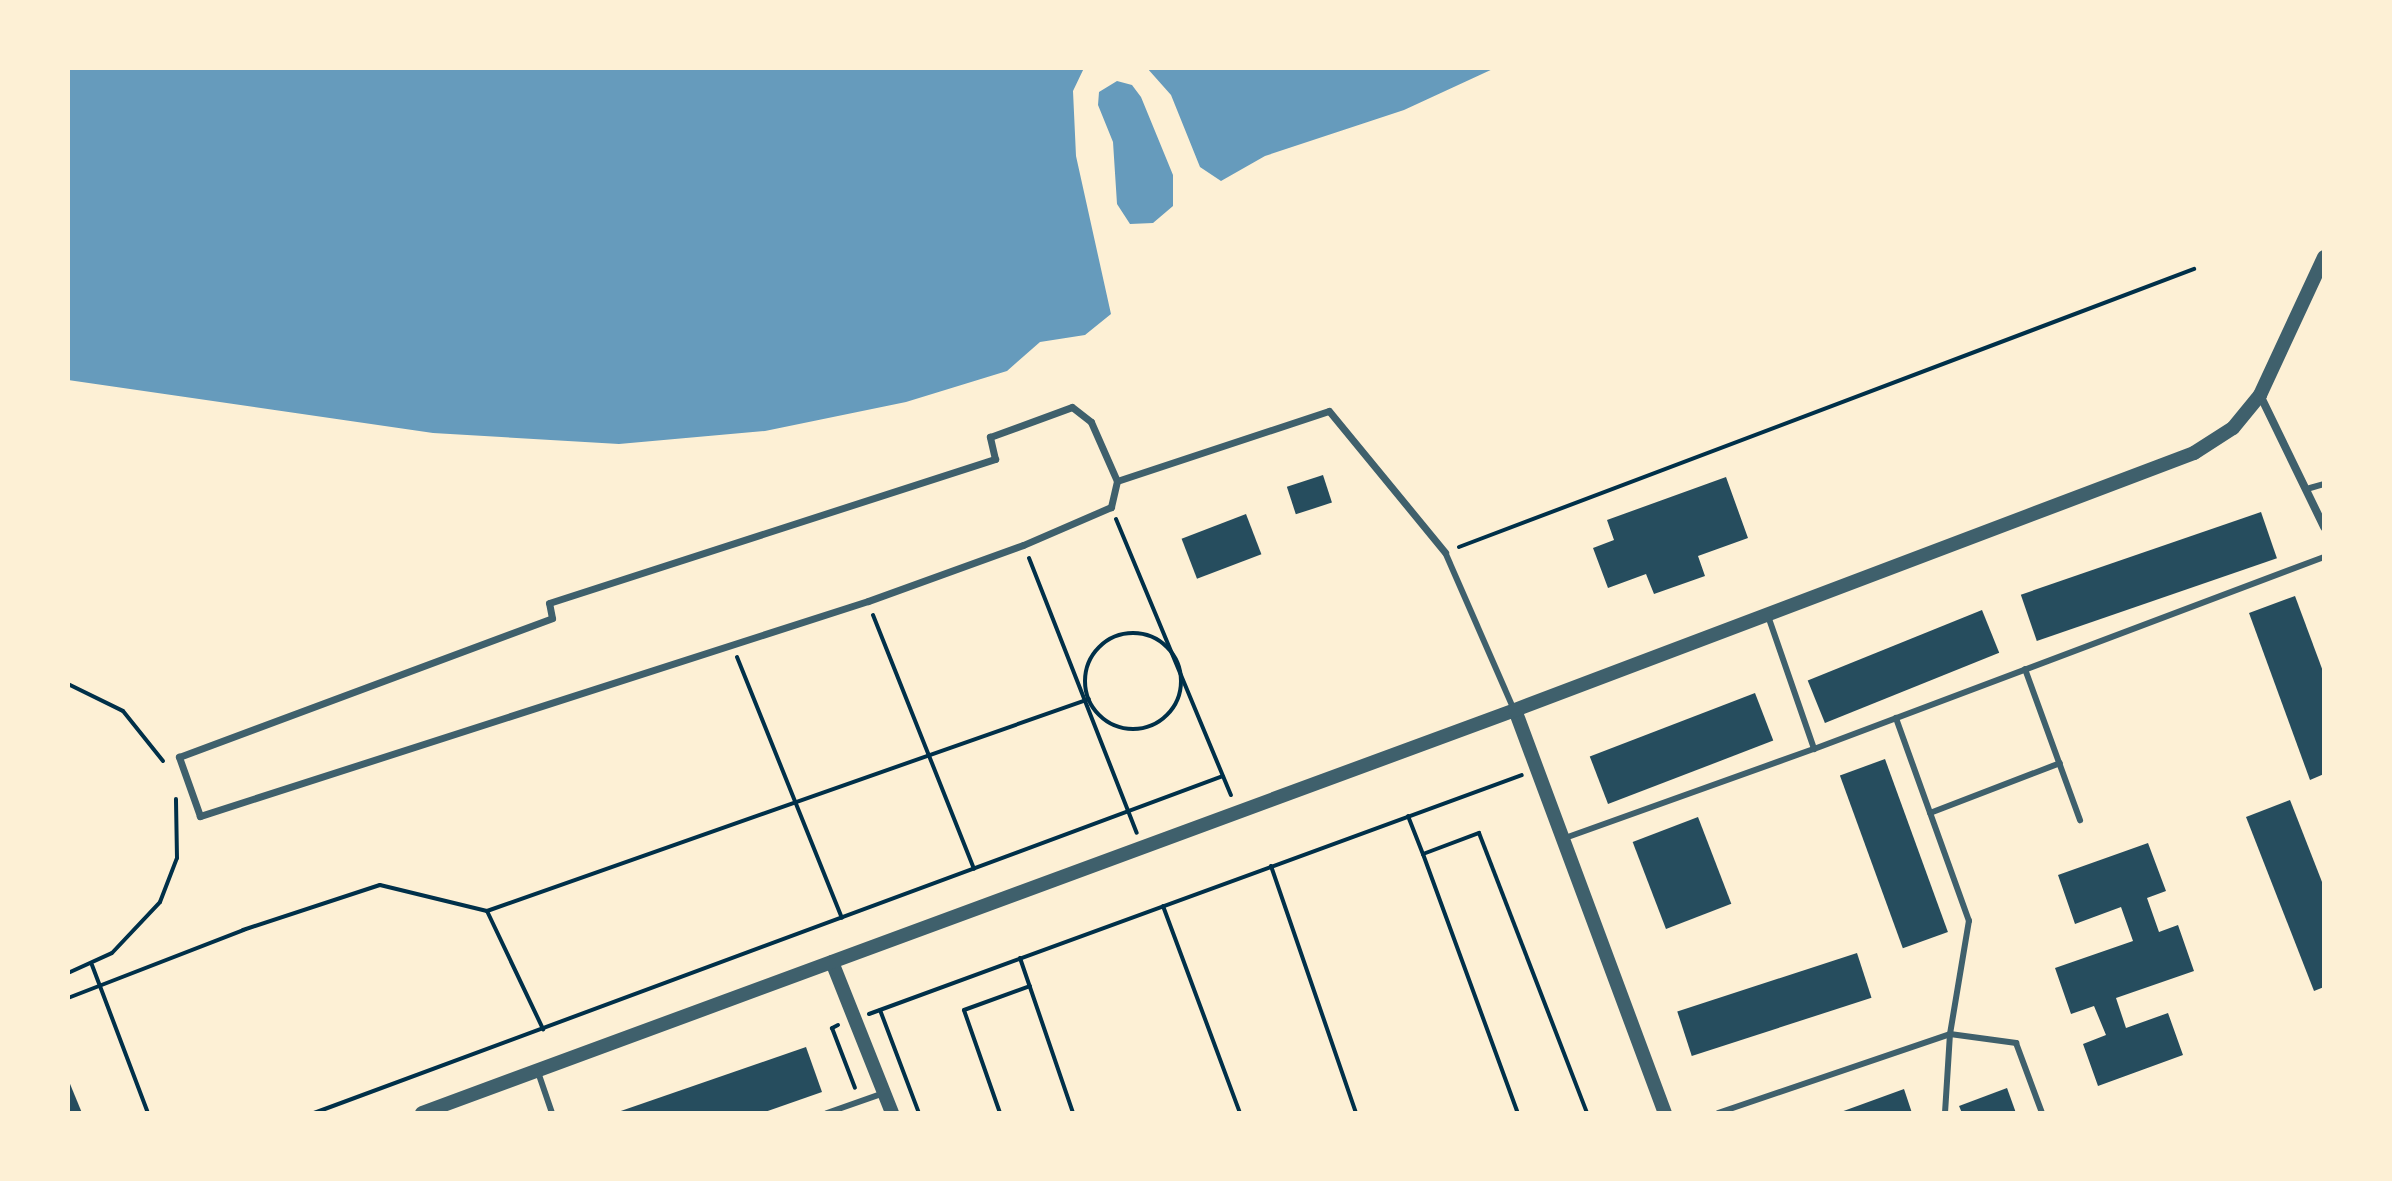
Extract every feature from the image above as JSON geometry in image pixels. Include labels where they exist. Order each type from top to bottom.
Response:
[{"type":"street","points":[[422,1113],[1515,710],[2194,453],[2233,428],[2260,395],[2324,257]]},
{"type":"street","points":[[2260,395],[2310,488],[2324,527]]},
{"type":"street","points":[[1072,407],[1091,422],[1117,481],[1111,507],[1023,545],[868,601],[731,642],[200,816],[179,757],[552,618],[549,603],[995,459],[990,437],[1072,407]]},
{"type":"street","points":[[1117,481],[1329,411],[1445,552]]},
{"type":"street","points":[[1515,710],[1665,1113]]},
{"type":"street","points":[[832,962],[892,1113]]},
{"type":"lane","points":[[2310,488],[2324,484]]},
{"type":"lane","points":[[1445,552],[1515,710]]},
{"type":"lane","points":[[1563,839],[1814,749],[2324,557]]},
{"type":"lane","points":[[1767,613],[1814,749]]},
{"type":"lane","points":[[2025,669],[2080,820]]},
{"type":"lane","points":[[1896,718],[1969,921],[1950,1034],[1945,1113]]},
{"type":"lane","points":[[1930,813],[2060,763]]},
{"type":"lane","points":[[1718,1113],[1950,1034],[2016,1043],[2042,1113]]},
{"type":"lane","points":[[537,1069],[552,1113]]},
{"type":"lane","points":[[827,1113],[884,1092]]},
{"type":"path","points":[[1445,552],[2194,269]]},
{"type":"path","points":[[1111,507],[1238,812]]},
{"type":"path","points":[[1023,545],[1089,699],[1142,846]]},
{"type":"path","points":[[868,601],[974,869]]},
{"type":"path","points":[[1115,636],[1152,637],[1178,663],[1178,700],[1151,726],[1114,725],[1089,699],[1089,662],[1115,636]]},
{"type":"path","points":[[731,642],[842,918]]},
{"type":"path","points":[[68,684],[123,711],[166,766]]},
{"type":"path","points":[[68,998],[99,984],[380,885],[487,911],[1089,699]]},
{"type":"path","points":[[860,1101],[832,1028],[1537,769]]},
{"type":"path","points":[[314,1113],[1223,776]]},
{"type":"path","points":[[68,973],[92,965],[131,939],[160,902],[180,835],[174,788]]},
{"type":"path","points":[[1408,816],[1518,1113]]},
{"type":"path","points":[[1423,854],[1479,833],[1587,1113]]},
{"type":"path","points":[[1271,866],[1356,1113]]},
{"type":"path","points":[[1163,906],[1240,1113]]},
{"type":"path","points":[[487,911],[543,1029]]},
{"type":"path","points":[[1020,958],[1073,1113]]},
{"type":"path","points":[[92,965],[148,1113]]},
{"type":"path","points":[[1000,1113],[964,1010],[1030,986]]},
{"type":"path","points":[[880,1010],[919,1113]]},
{"type":"water","points":[[68,68],[1084,68],[1073,91],[1076,156],[1111,314],[1085,335],[1040,342],[1007,371],[906,402],[765,431],[619,444],[433,433],[68,380]]},
{"type":"water","points":[[1147,68],[1495,68],[1404,110],[1265,156],[1221,181],[1200,167],[1171,95]]},
{"type":"water","points":[[1117,81],[1132,85],[1141,97],[1173,175],[1173,206],[1153,223],[1130,224],[1117,204],[1113,142],[1098,105],[1099,92]]},
{"type":"building","points":[[1323,475],[1332,503],[1296,514],[1287,487]]},
{"type":"building","points":[[1726,477],[1748,538],[1698,556],[1705,576],[1654,594],[1646,574],[1608,588],[1593,548],[1614,540],[1607,520]]},
{"type":"building","points":[[2261,512],[2277,558],[2037,641],[2021,595]]},
{"type":"building","points":[[1246,514],[1261,554],[1197,579],[1182,539]]},
{"type":"building","points":[[2295,596],[2324,674],[2324,774],[2310,780],[2249,613]]},
{"type":"building","points":[[1982,610],[1999,653],[1825,723],[1808,680]]},
{"type":"building","points":[[1755,693],[1773,741],[1608,804],[1590,756]]},
{"type":"building","points":[[1885,759],[1948,932],[1903,948],[1840,775]]},
{"type":"building","points":[[2290,800],[2324,887],[2324,987],[2314,991],[2246,817]]},
{"type":"building","points":[[1698,817],[1731,904],[1666,929],[1633,842]]},
{"type":"building","points":[[2148,843],[2166,891],[2147,898],[2159,932],[2178,925],[2194,971],[2116,998],[2126,1028],[2168,1013],[2183,1055],[2098,1086],[2083,1044],[2106,1035],[2094,1006],[2071,1014],[2055,968],[2133,941],[2121,907],[2075,924],[2058,875]]},
{"type":"building","points":[[1857,953],[1872,998],[1692,1056],[1677,1011]]},
{"type":"building","points":[[806,1047],[822,1092],[762,1113],[615,1113]]},
{"type":"building","points":[[68,1079],[82,1113],[68,1113]]},
{"type":"building","points":[[2007,1088],[2016,1113],[1962,1113],[1959,1106]]},
{"type":"building","points":[[1904,1089],[1912,1113],[1838,1113]]}]
